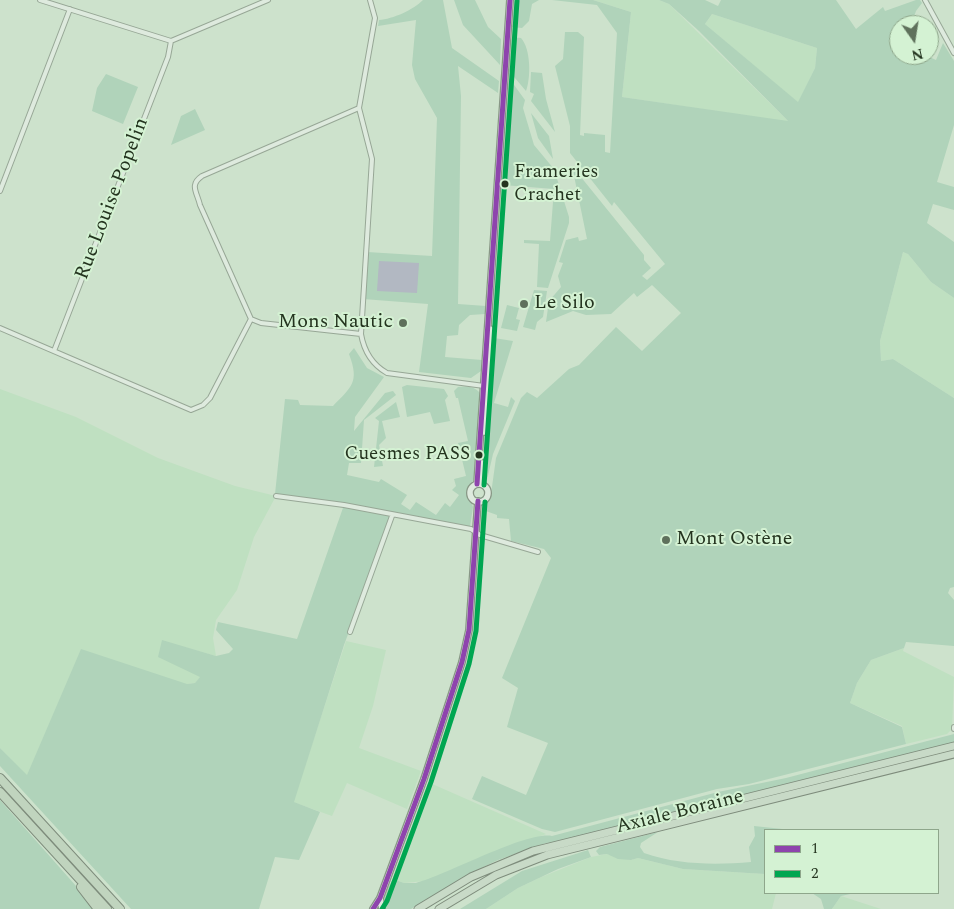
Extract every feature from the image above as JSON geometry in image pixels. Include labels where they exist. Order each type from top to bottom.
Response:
[{"type":"highway","name":"Axiale Boraine","points":[[418,909],[471,877],[534,851],[954,746]]},
{"type":"highway","name":"Axiale Boraine","points":[[439,909],[496,875],[547,855],[954,754]]},
{"type":"highway","points":[[0,778],[120,909]]},
{"type":"highway","points":[[0,792],[107,909]]},
{"type":"highway","points":[[70,868],[75,879],[98,909]]},
{"type":"main road","points":[[480,484],[510,0]]},
{"type":"main road","points":[[480,484],[487,489],[487,496],[483,500],[478,501],[474,500],[470,494],[471,488],[480,484]]},
{"type":"main road","points":[[373,909],[380,898],[424,779],[463,661],[469,630],[478,501]]},
{"type":"main road","points":[[380,898],[382,909]]},
{"type":"street","points":[[40,0],[170,41],[268,0]]},
{"type":"street","points":[[370,0],[375,18],[360,108],[372,159],[361,334],[371,360],[377,368],[387,373],[485,386]]},
{"type":"street","points":[[925,0],[954,53]]},
{"type":"street","points":[[0,190],[70,9]]},
{"type":"street","name":"Rue Louise Popelin","points":[[54,351],[164,66],[170,41]]},
{"type":"street","points":[[360,108],[210,172],[195,182],[195,191],[251,319],[261,323],[361,334]]},
{"type":"street","points":[[0,328],[191,410],[202,405],[210,398],[251,319]]},
{"type":"street","points":[[276,496],[344,505],[392,516],[471,529],[538,552]]},
{"type":"street","points":[[350,632],[392,516]]},
{"type":"green space","points":[[423,0],[443,0],[452,48],[499,81],[498,93],[458,66],[461,96],[458,304],[486,306],[485,314],[470,315],[459,325],[458,335],[447,336],[445,357],[482,360],[481,371],[471,378],[419,372],[428,304],[363,299],[367,252],[432,256],[437,118],[415,79],[412,65],[416,20],[378,26],[379,20],[402,13]]},
{"type":"green space","points":[[454,0],[475,0],[488,27],[501,39],[500,65],[463,25]]},
{"type":"green space","points":[[515,0],[539,0],[532,4],[529,21],[522,28],[512,27]]},
{"type":"green space","points":[[552,0],[593,0],[631,12],[622,97],[788,121],[699,31],[669,4],[659,0],[705,0],[718,6],[721,0],[836,0],[856,29],[883,7],[885,11],[920,0],[922,3],[915,15],[889,15],[889,65],[939,65],[939,53],[943,43],[954,61],[954,125],[937,182],[954,187],[954,210],[933,204],[927,223],[954,242],[954,298],[931,282],[908,254],[903,252],[880,341],[881,361],[893,359],[954,398],[954,587],[950,588],[948,593],[954,600],[954,646],[906,642],[904,648],[871,660],[857,683],[850,703],[902,727],[906,744],[749,784],[717,789],[555,832],[542,829],[472,799],[482,776],[526,795],[548,743],[507,727],[518,688],[502,678],[551,558],[544,549],[511,541],[509,519],[497,518],[497,515],[483,510],[484,503],[491,494],[496,458],[521,398],[527,392],[537,398],[569,369],[579,365],[616,327],[642,351],[681,313],[652,285],[637,297],[634,293],[611,314],[586,315],[573,311],[546,322],[549,301],[561,287],[558,276],[563,263],[559,262],[566,240],[578,237],[579,241],[587,239],[572,166],[644,255],[644,260],[651,268],[642,276],[647,280],[665,264],[614,202],[612,206],[570,153],[570,126],[555,66],[563,59],[565,32],[578,32],[584,37],[580,135],[584,136],[584,133],[605,135],[605,152],[610,153],[617,33],[597,5]],"holes":[[[712,14],[817,48],[815,68],[798,102],[705,24]]]},
{"type":"green space","points":[[593,0],[659,0],[669,4],[789,122],[622,97],[631,12]]},
{"type":"green space","points":[[712,14],[817,48],[815,68],[798,103],[705,24]]},
{"type":"green space","points":[[512,37],[521,38],[527,49],[529,71],[526,91],[509,71]]},
{"type":"green space","points":[[531,72],[542,73],[546,99],[555,132],[531,101],[534,94],[530,92]]},
{"type":"green space","points":[[106,74],[138,87],[123,124],[92,111],[97,88]]},
{"type":"green space","points":[[509,78],[525,100],[523,108],[534,145],[554,169],[569,217],[569,223],[548,288],[537,287],[539,244],[524,243],[524,240],[550,241],[554,189],[503,185]]},
{"type":"green space","points":[[195,109],[205,130],[171,145],[181,116]]},
{"type":"green space","points":[[531,113],[549,136],[553,159],[538,138]]},
{"type":"green space","points":[[903,252],[908,254],[931,282],[954,298],[954,398],[893,359],[881,361],[880,341]]},
{"type":"green space","points":[[534,290],[547,291],[543,317],[537,322],[535,330],[523,327]]},
{"type":"green space","points":[[507,305],[519,308],[516,319],[520,320],[517,331],[501,328]]},
{"type":"green space","points":[[494,338],[513,341],[494,403],[508,407],[511,397],[515,401],[493,454],[487,480]]},
{"type":"green space","points":[[354,348],[367,368],[384,377],[355,417],[354,431],[385,393],[393,391],[396,395],[364,420],[361,463],[349,463],[347,475],[379,482],[381,479],[407,495],[401,504],[410,510],[416,502],[436,515],[445,503],[450,507],[459,495],[452,490],[456,486],[454,479],[466,476],[458,443],[468,441],[458,398],[456,398],[454,391],[458,387],[467,387],[473,388],[480,393],[475,477],[467,491],[473,507],[470,527],[275,494],[285,399],[298,400],[300,405],[333,406],[352,384],[354,372],[349,354]]},
{"type":"green space","points":[[407,385],[444,389],[448,396],[445,400],[450,421],[434,424],[430,412],[407,417],[402,387]]},
{"type":"green space","points":[[0,389],[76,417],[158,458],[235,486],[276,496],[254,537],[237,590],[216,620],[213,638],[216,656],[162,641],[201,677],[195,683],[187,684],[27,776],[0,748]]},
{"type":"green space","points":[[396,402],[400,417],[382,421],[386,438],[379,445],[383,466],[374,467],[379,421],[375,418]]},
{"type":"green space","points":[[344,505],[392,516],[344,645],[294,802],[320,812],[299,860],[275,857],[259,909],[131,909],[0,766],[0,748],[27,775],[81,649],[187,684],[195,683],[200,677],[158,657],[162,640],[216,656],[229,653],[233,649],[216,630],[218,622],[297,639]]},
{"type":"green space","points":[[346,641],[386,650],[373,706],[359,748],[421,771],[407,809],[347,783],[332,816],[293,802]]},
{"type":"green space","points":[[904,648],[903,651],[954,677],[952,729],[947,734],[906,744],[902,726],[850,703],[857,683],[871,660]]},
{"type":"green space","points":[[954,734],[954,746],[562,842],[546,843],[498,860],[469,874],[411,909],[384,909],[384,897],[393,879],[404,883],[416,883],[524,840],[540,836],[552,836],[718,792],[786,778]]},
{"type":"green space","points":[[430,783],[546,834],[425,881],[404,883],[393,879]]},
{"type":"green space","points":[[0,800],[76,886],[94,909],[0,909]]},
{"type":"green space","points":[[754,826],[782,829],[764,829],[764,874],[683,869],[638,858],[631,860],[618,859],[607,854],[599,855],[596,851],[600,847],[658,832],[641,843],[640,847],[644,853],[684,862],[724,864],[751,862],[749,847],[755,836]]},
{"type":"green space","points":[[588,850],[591,857],[558,869],[518,888],[486,909],[460,909],[522,871]]},
{"type":"green space","points":[[607,854],[631,860],[638,858],[683,869],[764,874],[764,894],[776,894],[772,909],[486,909],[518,888],[591,857]]},
{"type":"green space","points":[[814,894],[850,894],[841,896],[832,909],[824,909],[821,899]]},
{"type":"green space","points":[[841,896],[881,909],[832,909]]},
{"type":"shaded area","points":[[379,261],[419,263],[417,293],[377,291]]},
{"type":"transit line","name":"1","points":[[477,484],[510,0]]},
{"type":"transit line","name":"2","points":[[484,485],[517,1]]},
{"type":"transit line","name":"1","points":[[373,909],[380,898],[424,779],[462,662],[469,630],[478,501]]},
{"type":"transit line","name":"2","points":[[382,909],[387,901],[431,782],[469,664],[476,631],[485,502]]},
{"type":"place","name":"Frameries Crachet","points":[[505,184]]},
{"type":"place","name":"Le Silo","points":[[524,304]]},
{"type":"place","name":"Mons Nautic","points":[[403,323]]},
{"type":"place","name":"Cuesmes PASS","points":[[479,455]]},
{"type":"place","name":"Mont Ostène","points":[[666,540]]}]
